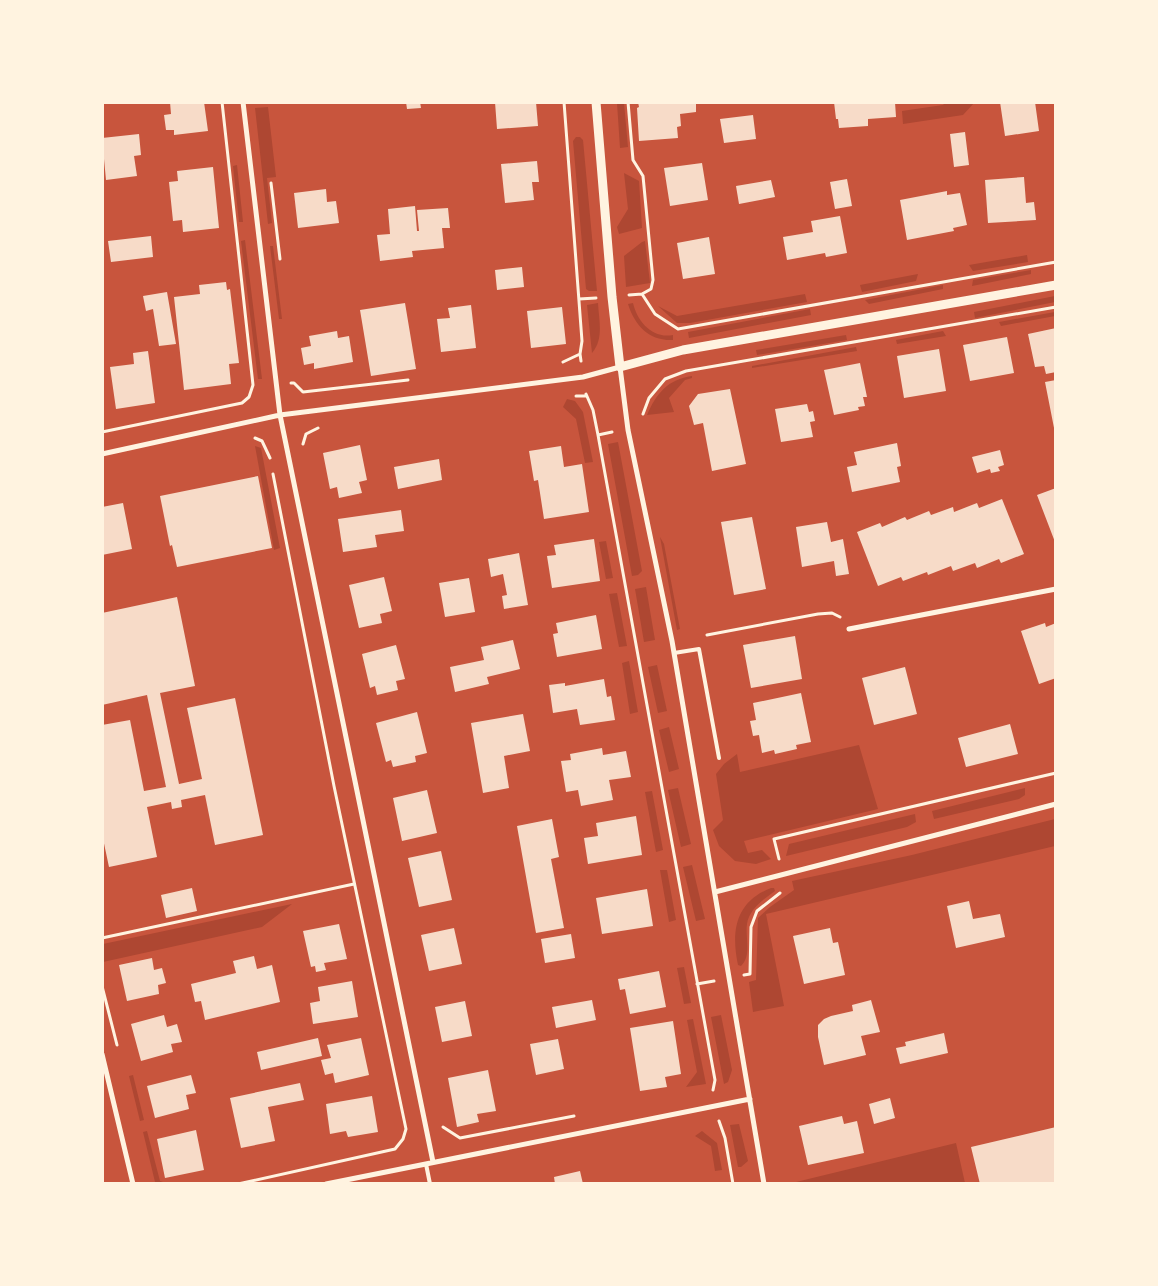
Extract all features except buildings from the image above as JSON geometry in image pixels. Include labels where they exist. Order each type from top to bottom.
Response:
[{"type":"street","points":[[243,102],[280,415],[433,1162]]},
{"type":"street","points":[[596,102],[612,297],[628,430],[672,641],[764,1184]]},
{"type":"street","points":[[102,454],[280,415],[583,377],[683,350],[1056,285]]},
{"type":"street","points":[[849,629],[1056,589]]},
{"type":"street","points":[[715,892],[1056,804]]},
{"type":"street","points":[[102,1054],[133,1184]]},
{"type":"street","points":[[326,1184],[750,1099]]},
{"type":"lane","points":[[674,653],[699,649],[719,758]]},
{"type":"lane","points":[[426,1164],[430,1184]]},
{"type":"path","points":[[102,432],[242,403],[249,398],[253,385],[222,102]]},
{"type":"path","points":[[564,102],[582,341],[580,361]]},
{"type":"path","points":[[579,299],[642,294],[652,289],[653,280],[643,176],[633,160],[628,102]]},
{"type":"path","points":[[642,294],[655,314],[678,328],[1056,262]]},
{"type":"path","points":[[644,421],[643,415],[649,398],[664,379],[686,371],[1056,307]]},
{"type":"path","points":[[560,363],[580,354]]},
{"type":"path","points":[[253,385],[294,383],[303,392],[416,380]]},
{"type":"path","points":[[573,395],[586,395],[593,410],[714,1080],[714,1094]]},
{"type":"path","points":[[302,450],[306,434],[324,424]]},
{"type":"path","points":[[598,435],[617,432]]},
{"type":"path","points":[[246,440],[256,438],[262,441],[268,451],[271,462]]},
{"type":"path","points":[[238,1184],[395,1149],[403,1139],[406,1129],[334,786],[273,472]]},
{"type":"path","points":[[672,641],[832,613],[840,617],[849,629]]},
{"type":"path","points":[[102,938],[374,881]]},
{"type":"path","points":[[441,1126],[460,1138],[577,1115]]},
{"type":"path","points":[[718,1117],[725,1138],[732,1184]]},
{"type":"shaded area","points":[[617,103],[624,103],[628,147],[620,148]]},
{"type":"shaded area","points":[[945,103],[974,103],[963,115],[903,124],[902,111],[943,105]]},
{"type":"shaded area","points":[[268,107],[276,177],[267,178],[272,223],[268,224],[255,108]]},
{"type":"shaded area","points":[[576,137],[580,137],[583,140],[597,291],[586,289],[573,141]]},
{"type":"shaded area","points":[[237,165],[243,222],[239,222],[233,166]]},
{"type":"shaded area","points":[[624,173],[639,181],[642,228],[619,234],[617,227],[628,209]]},
{"type":"shaded area","points":[[245,240],[262,379],[258,379],[241,241]]},
{"type":"shaded area","points":[[645,241],[650,283],[626,287],[624,256]]},
{"type":"shaded area","points":[[270,246],[273,246],[282,319],[279,319]]},
{"type":"shaded area","points":[[1027,255],[1028,262],[973,271],[969,265]]},
{"type":"shaded area","points":[[1031,270],[1031,274],[972,286],[973,280]]},
{"type":"shaded area","points":[[918,274],[916,281],[862,292],[860,285]]},
{"type":"shaded area","points":[[943,285],[943,289],[869,304],[865,300]]},
{"type":"shaded area","points":[[805,294],[807,302],[690,323],[677,323],[658,306],[677,316]]},
{"type":"shaded area","points":[[1055,296],[1055,302],[975,318],[974,312]]},
{"type":"shaded area","points":[[598,303],[599,336],[596,348],[592,353],[587,305]]},
{"type":"shaded area","points":[[633,303],[638,316],[647,327],[658,334],[665,336],[673,335],[673,340],[657,338],[644,331],[631,312],[628,304]]},
{"type":"shaded area","points":[[810,309],[811,315],[689,338],[688,332]]},
{"type":"shaded area","points":[[1055,312],[1055,316],[1001,326],[999,322]]},
{"type":"shaded area","points":[[943,331],[946,336],[897,344],[896,340]]},
{"type":"shaded area","points":[[846,335],[847,340],[757,355],[756,350]]},
{"type":"shaded area","points":[[856,347],[857,351],[752,368],[752,366]]},
{"type":"shaded area","points":[[692,376],[692,378],[685,380],[669,398],[674,412],[647,415],[654,400],[664,389],[676,380]]},
{"type":"shaded area","points":[[567,399],[575,401],[583,412],[593,462],[585,463],[576,419],[563,407]]},
{"type":"shaded area","points":[[618,442],[642,571],[638,575],[632,576],[608,444]]},
{"type":"shaded area","points":[[255,446],[261,448],[280,548],[274,550]]},
{"type":"shaded area","points":[[660,537],[664,544],[680,629],[677,630]]},
{"type":"shaded area","points":[[606,541],[613,578],[606,579],[599,542]]},
{"type":"shaded area","points":[[646,587],[655,640],[644,642],[635,589]]},
{"type":"shaded area","points":[[617,593],[627,646],[619,647],[609,594]]},
{"type":"shaded area","points":[[629,661],[638,712],[630,714],[622,663]]},
{"type":"shaded area","points":[[657,665],[667,711],[658,713],[648,667]]},
{"type":"shaded area","points":[[669,727],[679,769],[669,772],[659,730]]},
{"type":"shaded area","points":[[859,745],[878,809],[744,841],[748,853],[762,850],[771,859],[756,864],[735,861],[719,846],[713,830],[723,820],[716,774],[724,764],[737,754],[740,772]]},
{"type":"shaded area","points":[[678,788],[691,844],[681,847],[668,790]]},
{"type":"shaded area","points":[[1025,788],[1025,795],[1019,799],[934,819],[932,811]]},
{"type":"shaded area","points":[[652,791],[663,850],[656,852],[645,792]]},
{"type":"shaded area","points":[[915,814],[916,822],[907,827],[786,856],[789,844]]},
{"type":"shaded area","points":[[1055,819],[1055,846],[766,914],[784,1006],[753,1012],[749,982],[756,980],[758,918],[794,890],[792,881],[912,855]]},
{"type":"shaded area","points":[[692,865],[705,919],[696,921],[683,867]]},
{"type":"shaded area","points":[[660,870],[667,870],[676,920],[669,922]]},
{"type":"shaded area","points":[[774,888],[775,891],[758,905],[748,919],[746,957],[741,966],[738,965],[735,941],[738,919],[750,901]]},
{"type":"shaded area","points":[[292,904],[262,927],[103,962],[103,944]]},
{"type":"shaded area","points":[[684,967],[691,1003],[684,1004],[677,968]]},
{"type":"shaded area","points":[[721,1015],[732,1070],[728,1082],[724,1084],[711,1017]]},
{"type":"shaded area","points":[[693,1019],[706,1084],[686,1087],[697,1072],[687,1020]]},
{"type":"shaded area","points":[[133,1075],[144,1120],[140,1121],[129,1076]]},
{"type":"shaded area","points":[[739,1124],[748,1161],[741,1167],[738,1167],[730,1125]]},
{"type":"shaded area","points":[[147,1131],[160,1181],[166,1183],[155,1182],[143,1132]]},
{"type":"shaded area","points":[[702,1131],[717,1143],[722,1170],[715,1171],[711,1146],[695,1136]]},
{"type":"shaded area","points":[[956,1143],[965,1183],[792,1183]]}]
